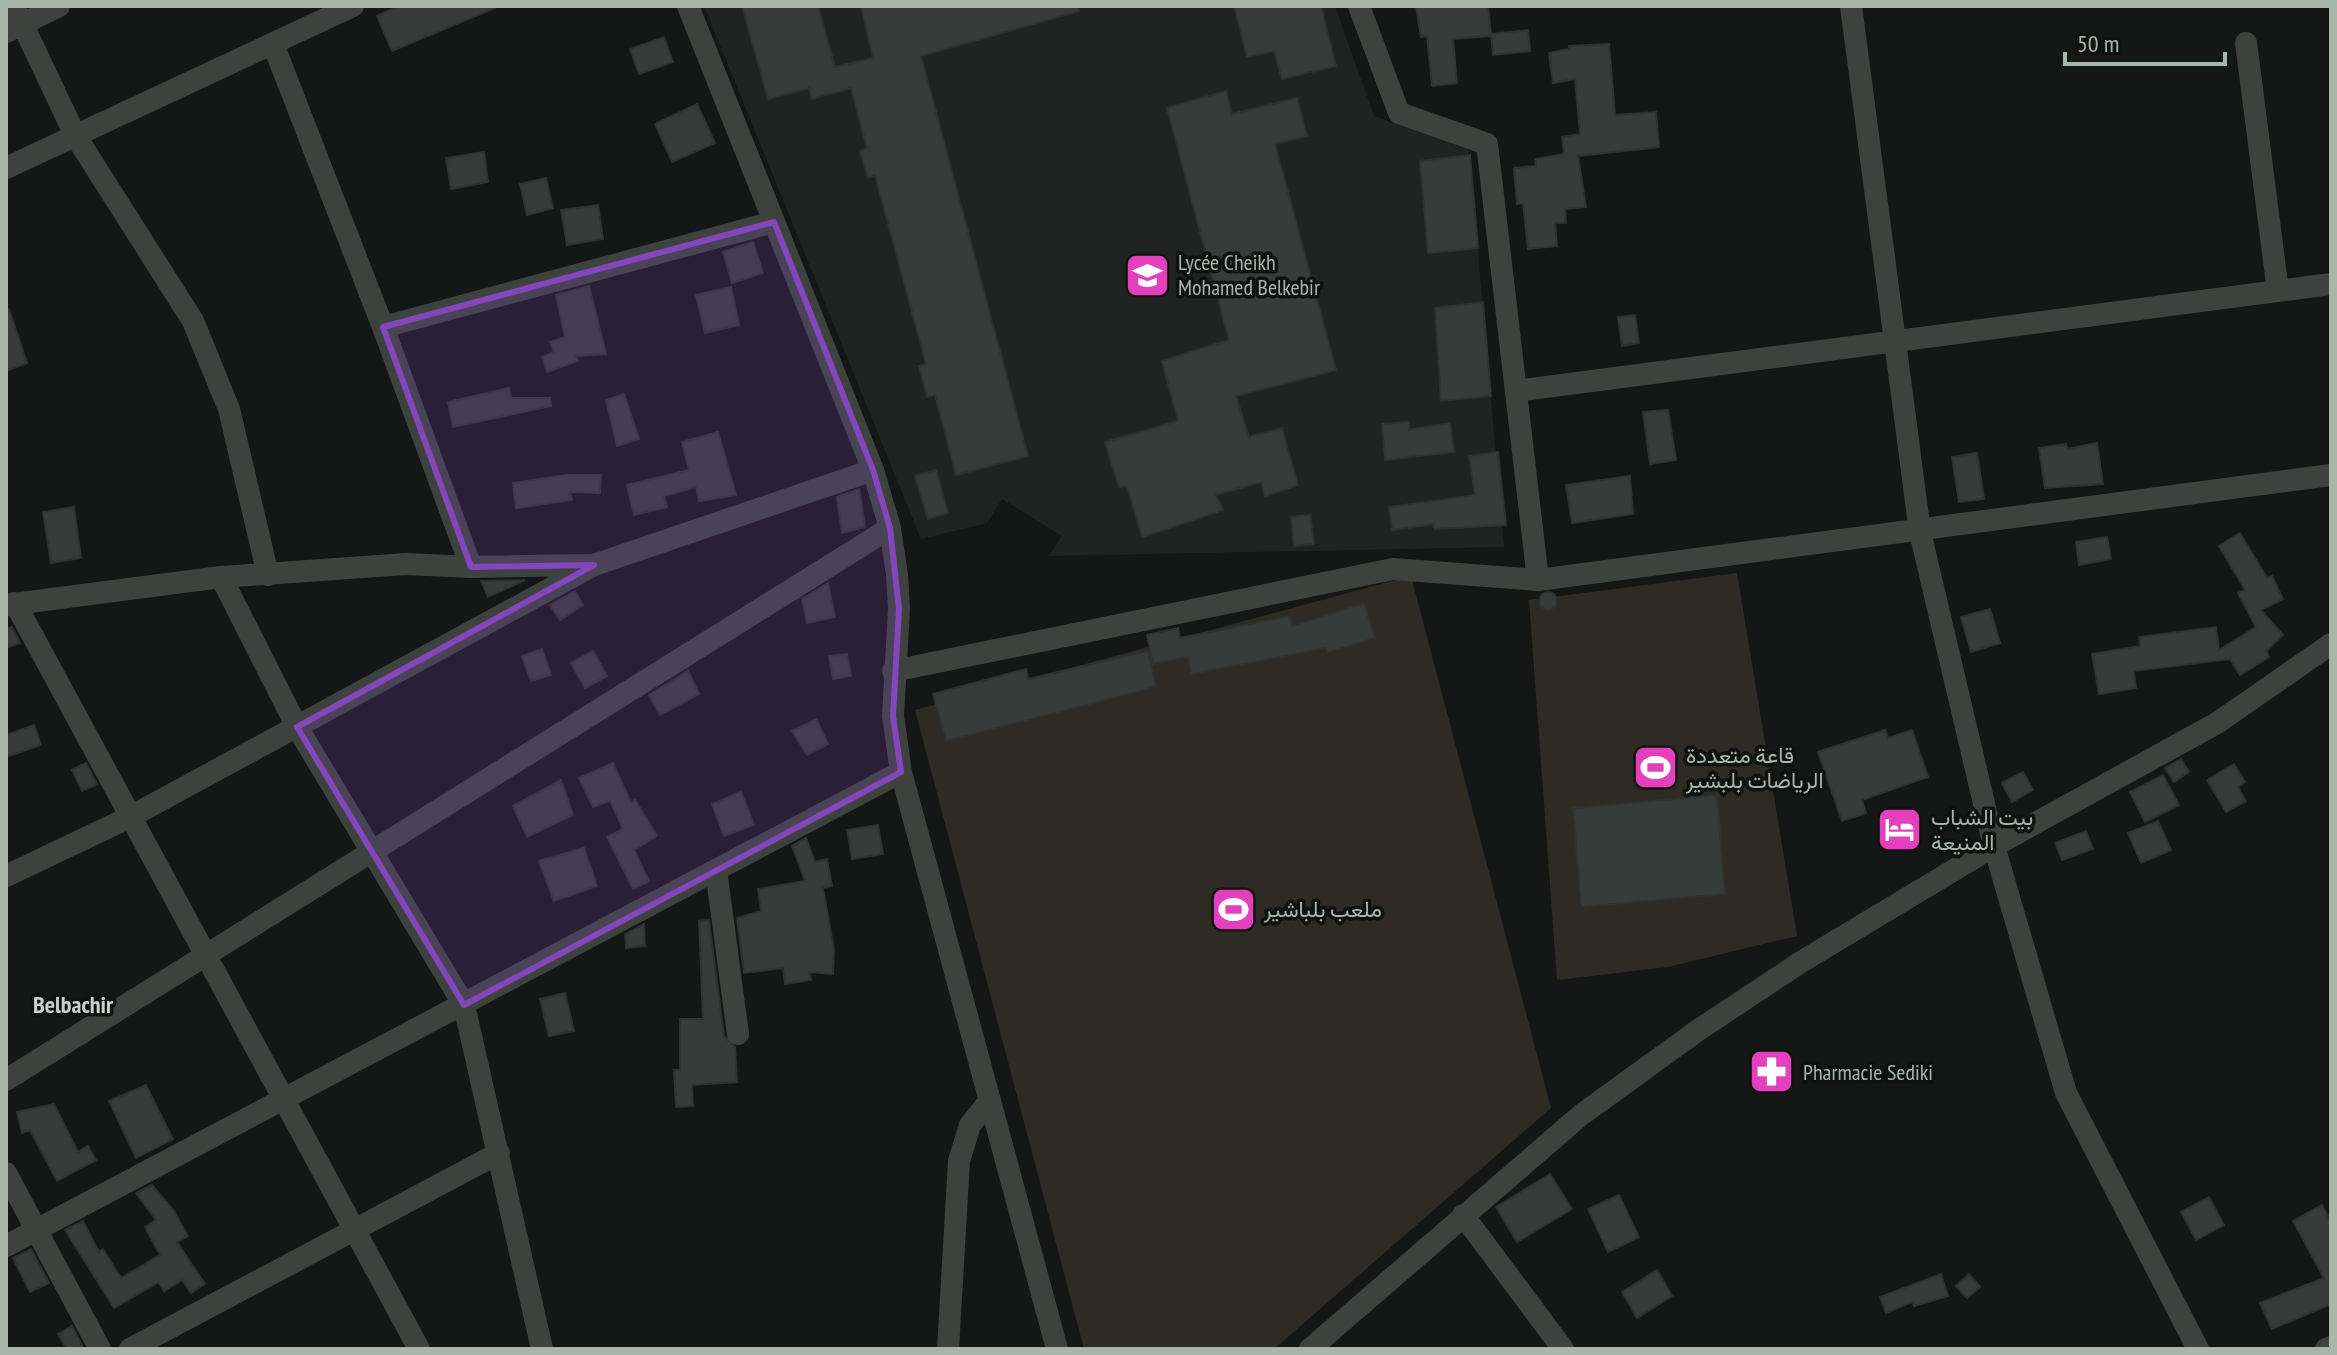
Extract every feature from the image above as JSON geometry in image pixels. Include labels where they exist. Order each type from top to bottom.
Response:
[{"type":"street","points":[[59,6],[14,20],[75,135],[193,321],[229,409],[268,575]]},
{"type":"street","points":[[6,168],[353,6]]},
{"type":"street","points":[[688,6],[873,470],[890,528],[899,609],[893,671],[893,716],[901,772],[1057,1349]]},
{"type":"street","points":[[1359,6],[1399,113],[1487,144],[1538,580]]},
{"type":"street","points":[[1851,6],[1920,532],[1994,846],[2066,1093],[2198,1349]]},
{"type":"street","points":[[2246,43],[2278,291]]},
{"type":"street","points":[[273,44],[383,327],[471,567]]},
{"type":"street","points":[[383,327],[774,222]]},
{"type":"street","points":[[1516,391],[2331,284]]},
{"type":"street","points":[[6,876],[130,817],[594,565],[873,470]]},
{"type":"street","points":[[893,671],[1393,569],[1538,580],[1920,532],[2331,475]]},
{"type":"street","points":[[6,1080],[890,528]]},
{"type":"street","points":[[410,1346],[354,1230],[130,817],[10,604],[221,577],[406,564],[471,567],[594,565]]},
{"type":"street","points":[[221,577],[297,727],[464,1005],[542,1349]]},
{"type":"street","points":[[1310,1349],[1581,1115],[1697,1031],[1801,962],[1994,846],[2217,723],[2331,644]]},
{"type":"street","points":[[6,1246],[901,772]]},
{"type":"street","points":[[716,870],[738,1034]]},
{"type":"street","points":[[948,1349],[959,1161],[970,1125],[990,1100]]},
{"type":"street","points":[[130,1349],[499,1153]]},
{"type":"street","points":[[6,1173],[100,1349]]},
{"type":"street","points":[[1463,1215],[1563,1349]]},
{"type":"highlighted area","points":[[774,222],[873,470],[890,528],[899,609],[893,716],[901,772],[464,1005],[297,727],[594,565],[471,567],[383,327]]},
{"type":"shaded area","name":"Lycée Cheikh Mohamed Belkebir","points":[[704,6],[1335,6],[1374,116],[1469,150],[1504,547],[1049,556],[1062,536],[1002,499],[987,523],[921,539]]},
{"type":"shaded area","name":"قاعة متعددة الرياضات بلبشير","points":[[1737,573],[1797,936],[1668,967],[1557,980],[1529,600]]},
{"type":"shaded area","name":"ملعب بلباشير","points":[[1411,576],[1551,1108],[1274,1349],[1084,1349],[915,710]]},
{"type":"building","points":[[399,6],[495,8],[392,51],[377,16]]},
{"type":"building","points":[[742,6],[818,6],[835,67],[873,58],[861,6],[1078,6],[1079,11],[921,56],[1028,456],[956,475],[935,395],[927,397],[919,366],[926,364],[875,175],[868,178],[860,151],[867,148],[851,88],[812,99],[809,88],[768,99]]},
{"type":"building","points":[[1234,6],[1321,6],[1336,66],[1282,79],[1274,51],[1247,57]]},
{"type":"building","points":[[1416,6],[1488,6],[1491,36],[1453,39],[1457,83],[1432,86],[1427,36],[1421,37]]},
{"type":"building","points":[[1528,30],[1530,51],[1493,55],[1491,34]]},
{"type":"building","points":[[664,37],[673,62],[639,74],[630,49]]},
{"type":"building","points":[[1609,44],[1615,115],[1656,112],[1659,147],[1578,156],[1586,207],[1565,209],[1566,223],[1555,223],[1557,246],[1528,249],[1523,203],[1517,204],[1514,168],[1536,166],[1535,159],[1564,154],[1562,137],[1580,134],[1575,79],[1553,83],[1549,53],[1569,49],[1569,46]]},
{"type":"building","points":[[1226,91],[1232,114],[1297,98],[1307,136],[1275,144],[1336,370],[1236,396],[1249,437],[1282,428],[1298,485],[1265,496],[1261,482],[1216,495],[1223,510],[1142,537],[1127,486],[1119,487],[1105,442],[1178,421],[1162,361],[1229,340],[1167,108]]},
{"type":"building","points":[[697,104],[715,143],[672,162],[655,124]]},
{"type":"building","points":[[484,152],[488,182],[451,189],[446,158]]},
{"type":"building","points":[[1470,155],[1478,248],[1428,253],[1420,161]]},
{"type":"building","points":[[546,178],[553,208],[527,215],[520,184]]},
{"type":"building","points":[[598,205],[603,239],[567,245],[561,210]]},
{"type":"building","points":[[753,242],[763,273],[732,283],[723,252]]},
{"type":"building","points":[[589,286],[606,354],[576,356],[578,361],[547,372],[542,357],[554,352],[550,342],[565,337],[556,295]]},
{"type":"building","points":[[731,287],[739,325],[705,333],[696,295]]},
{"type":"building","points":[[1483,302],[1491,396],[1441,401],[1435,308]]},
{"type":"building","points":[[9,309],[27,363],[6,371],[6,310]]},
{"type":"building","points":[[1635,315],[1639,343],[1622,346],[1618,317]]},
{"type":"building","points":[[509,388],[511,398],[550,398],[551,406],[453,427],[448,402]]},
{"type":"building","points":[[624,394],[639,439],[617,446],[606,400]]},
{"type":"building","points":[[1668,410],[1676,460],[1650,464],[1643,412]]},
{"type":"building","points":[[1409,422],[1409,430],[1450,423],[1454,452],[1385,460],[1382,424]]},
{"type":"building","points":[[718,432],[736,495],[699,501],[696,487],[664,496],[667,507],[634,515],[627,485],[689,470],[682,442]]},
{"type":"building","points":[[2097,443],[2103,484],[2045,488],[2039,448],[2066,444],[2067,449]]},
{"type":"building","points":[[1498,452],[1506,525],[1434,529],[1434,524],[1392,530],[1389,507],[1475,495],[1469,456]]},
{"type":"building","points":[[1977,453],[1984,499],[1959,502],[1952,457]]},
{"type":"building","points":[[936,470],[948,513],[928,519],[915,476]]},
{"type":"building","points":[[567,475],[601,475],[600,493],[570,492],[572,500],[516,508],[513,483]]},
{"type":"building","points":[[1630,476],[1633,514],[1572,523],[1566,485]]},
{"type":"building","points":[[859,489],[865,527],[842,533],[837,497]]},
{"type":"building","points":[[74,507],[81,558],[51,563],[43,512]]},
{"type":"building","points":[[1310,515],[1314,544],[1294,546],[1291,517]]},
{"type":"building","points":[[2240,533],[2267,578],[2272,576],[2283,599],[2261,610],[2283,635],[2266,651],[2269,657],[2240,675],[2230,659],[2134,671],[2136,688],[2099,694],[2092,654],[2140,646],[2139,637],[2216,627],[2219,650],[2256,627],[2238,593],[2245,590],[2219,546]]},
{"type":"building","points":[[2107,537],[2111,559],[2079,565],[2076,542]]},
{"type":"building","points":[[525,580],[488,597],[481,581]]},
{"type":"building","points":[[828,583],[835,617],[807,623],[802,599]]},
{"type":"building","points":[[575,591],[583,605],[560,620],[550,605]]},
{"type":"building","points":[[1544,592],[1552,592],[1557,601],[1555,608],[1544,610],[1539,605],[1539,597]]},
{"type":"building","points":[[1364,603],[1375,638],[1327,653],[1326,648],[1191,674],[1188,657],[1153,664],[1147,635],[1178,628],[1180,638],[1290,616],[1292,626]]},
{"type":"building","points":[[1990,609],[2000,643],[1971,652],[1961,617]]},
{"type":"building","points":[[12,627],[20,643],[6,648],[6,629]]},
{"type":"building","points":[[542,649],[551,675],[531,681],[522,656]]},
{"type":"building","points":[[593,651],[607,676],[585,688],[571,663]]},
{"type":"building","points":[[1148,651],[1156,687],[946,741],[933,694],[1026,669],[1028,679]]},
{"type":"building","points":[[847,654],[851,676],[833,679],[829,656]]},
{"type":"building","points":[[688,671],[699,694],[660,715],[649,695]]},
{"type":"building","points":[[816,719],[828,744],[807,755],[792,731]]},
{"type":"building","points":[[34,725],[41,745],[6,757],[6,735]]},
{"type":"building","points":[[1885,730],[1888,738],[1912,730],[1928,777],[1862,800],[1866,813],[1842,821],[1818,752]]},
{"type":"building","points":[[2181,759],[2189,772],[2174,782],[2165,768]]},
{"type":"building","points":[[86,763],[97,784],[82,791],[72,770]]},
{"type":"building","points":[[613,763],[631,803],[635,800],[657,836],[634,850],[649,881],[633,889],[607,837],[623,829],[610,801],[593,807],[579,778]]},
{"type":"building","points":[[2234,764],[2245,782],[2238,787],[2246,801],[2226,812],[2207,780]]},
{"type":"building","points":[[2023,772],[2033,790],[2012,802],[2002,783]]},
{"type":"building","points":[[2163,775],[2179,805],[2145,822],[2130,792]]},
{"type":"building","points":[[561,780],[573,815],[527,837],[513,806]]},
{"type":"building","points":[[741,792],[754,825],[724,836],[712,804]]},
{"type":"building","points":[[1717,795],[1725,894],[1581,907],[1573,808]]},
{"type":"building","points":[[2158,821],[2171,850],[2141,863],[2128,833]]},
{"type":"building","points":[[878,825],[883,854],[852,859],[847,830]]},
{"type":"building","points":[[2086,831],[2093,849],[2062,860],[2055,843]]},
{"type":"building","points":[[806,838],[815,862],[827,859],[832,886],[823,888],[834,950],[833,974],[809,972],[811,980],[785,984],[783,968],[744,973],[737,918],[761,911],[758,889],[805,881],[792,846]]},
{"type":"building","points":[[584,848],[597,886],[554,901],[539,861]]},
{"type":"building","points":[[709,920],[724,1036],[735,1047],[737,1082],[692,1085],[693,1106],[676,1107],[674,1070],[680,1070],[680,1019],[703,1019],[699,921]]},
{"type":"building","points":[[644,924],[645,946],[626,948],[625,934]]},
{"type":"building","points":[[565,993],[574,1031],[549,1036],[540,999]]},
{"type":"building","points":[[146,1085],[173,1139],[136,1158],[109,1101]]},
{"type":"building","points":[[54,1104],[78,1152],[88,1146],[96,1160],[57,1181],[30,1130],[22,1133],[17,1112]]},
{"type":"building","points":[[1550,1174],[1572,1209],[1517,1242],[1496,1207]]},
{"type":"building","points":[[152,1185],[174,1211],[188,1236],[177,1242],[205,1284],[191,1293],[182,1280],[164,1291],[159,1282],[114,1308],[65,1230],[83,1221],[99,1252],[103,1249],[121,1278],[160,1255],[145,1227],[156,1220],[136,1193]]},
{"type":"building","points":[[1619,1195],[1639,1237],[1608,1252],[1588,1209]]},
{"type":"building","points":[[2209,1197],[2224,1225],[2196,1240],[2181,1212]]},
{"type":"building","points":[[2322,1205],[2331,1222],[2331,1304],[2272,1329],[2260,1303],[2324,1278],[2293,1221]]},
{"type":"building","points":[[31,1249],[49,1283],[30,1292],[13,1258]]},
{"type":"building","points":[[1657,1270],[1672,1296],[1637,1318],[1622,1292]]},
{"type":"building","points":[[1941,1274],[1948,1296],[1914,1306],[1912,1302],[1886,1313],[1880,1297]]},
{"type":"building","points":[[1969,1274],[1980,1287],[1967,1298],[1956,1286]]},
{"type":"building","points":[[72,1326],[84,1349],[67,1349],[58,1334]]},
{"type":"place","name":"Lycée Cheikh Mohamed Belkebir","points":[[1147,275]]},
{"type":"place","name":"قاعة متعددة الرياضات بلبشير","points":[[1655,768]]},
{"type":"place","name":"بيت الشباب المنيعة","points":[[1900,830]]},
{"type":"place","name":"ملعب بلباشير","points":[[1233,909]]},
{"type":"place","name":"Pharmacie Sediki","points":[[1772,1072]]},
{"type":"district","name":"Belbachir","points":[[73,1005]]}]
